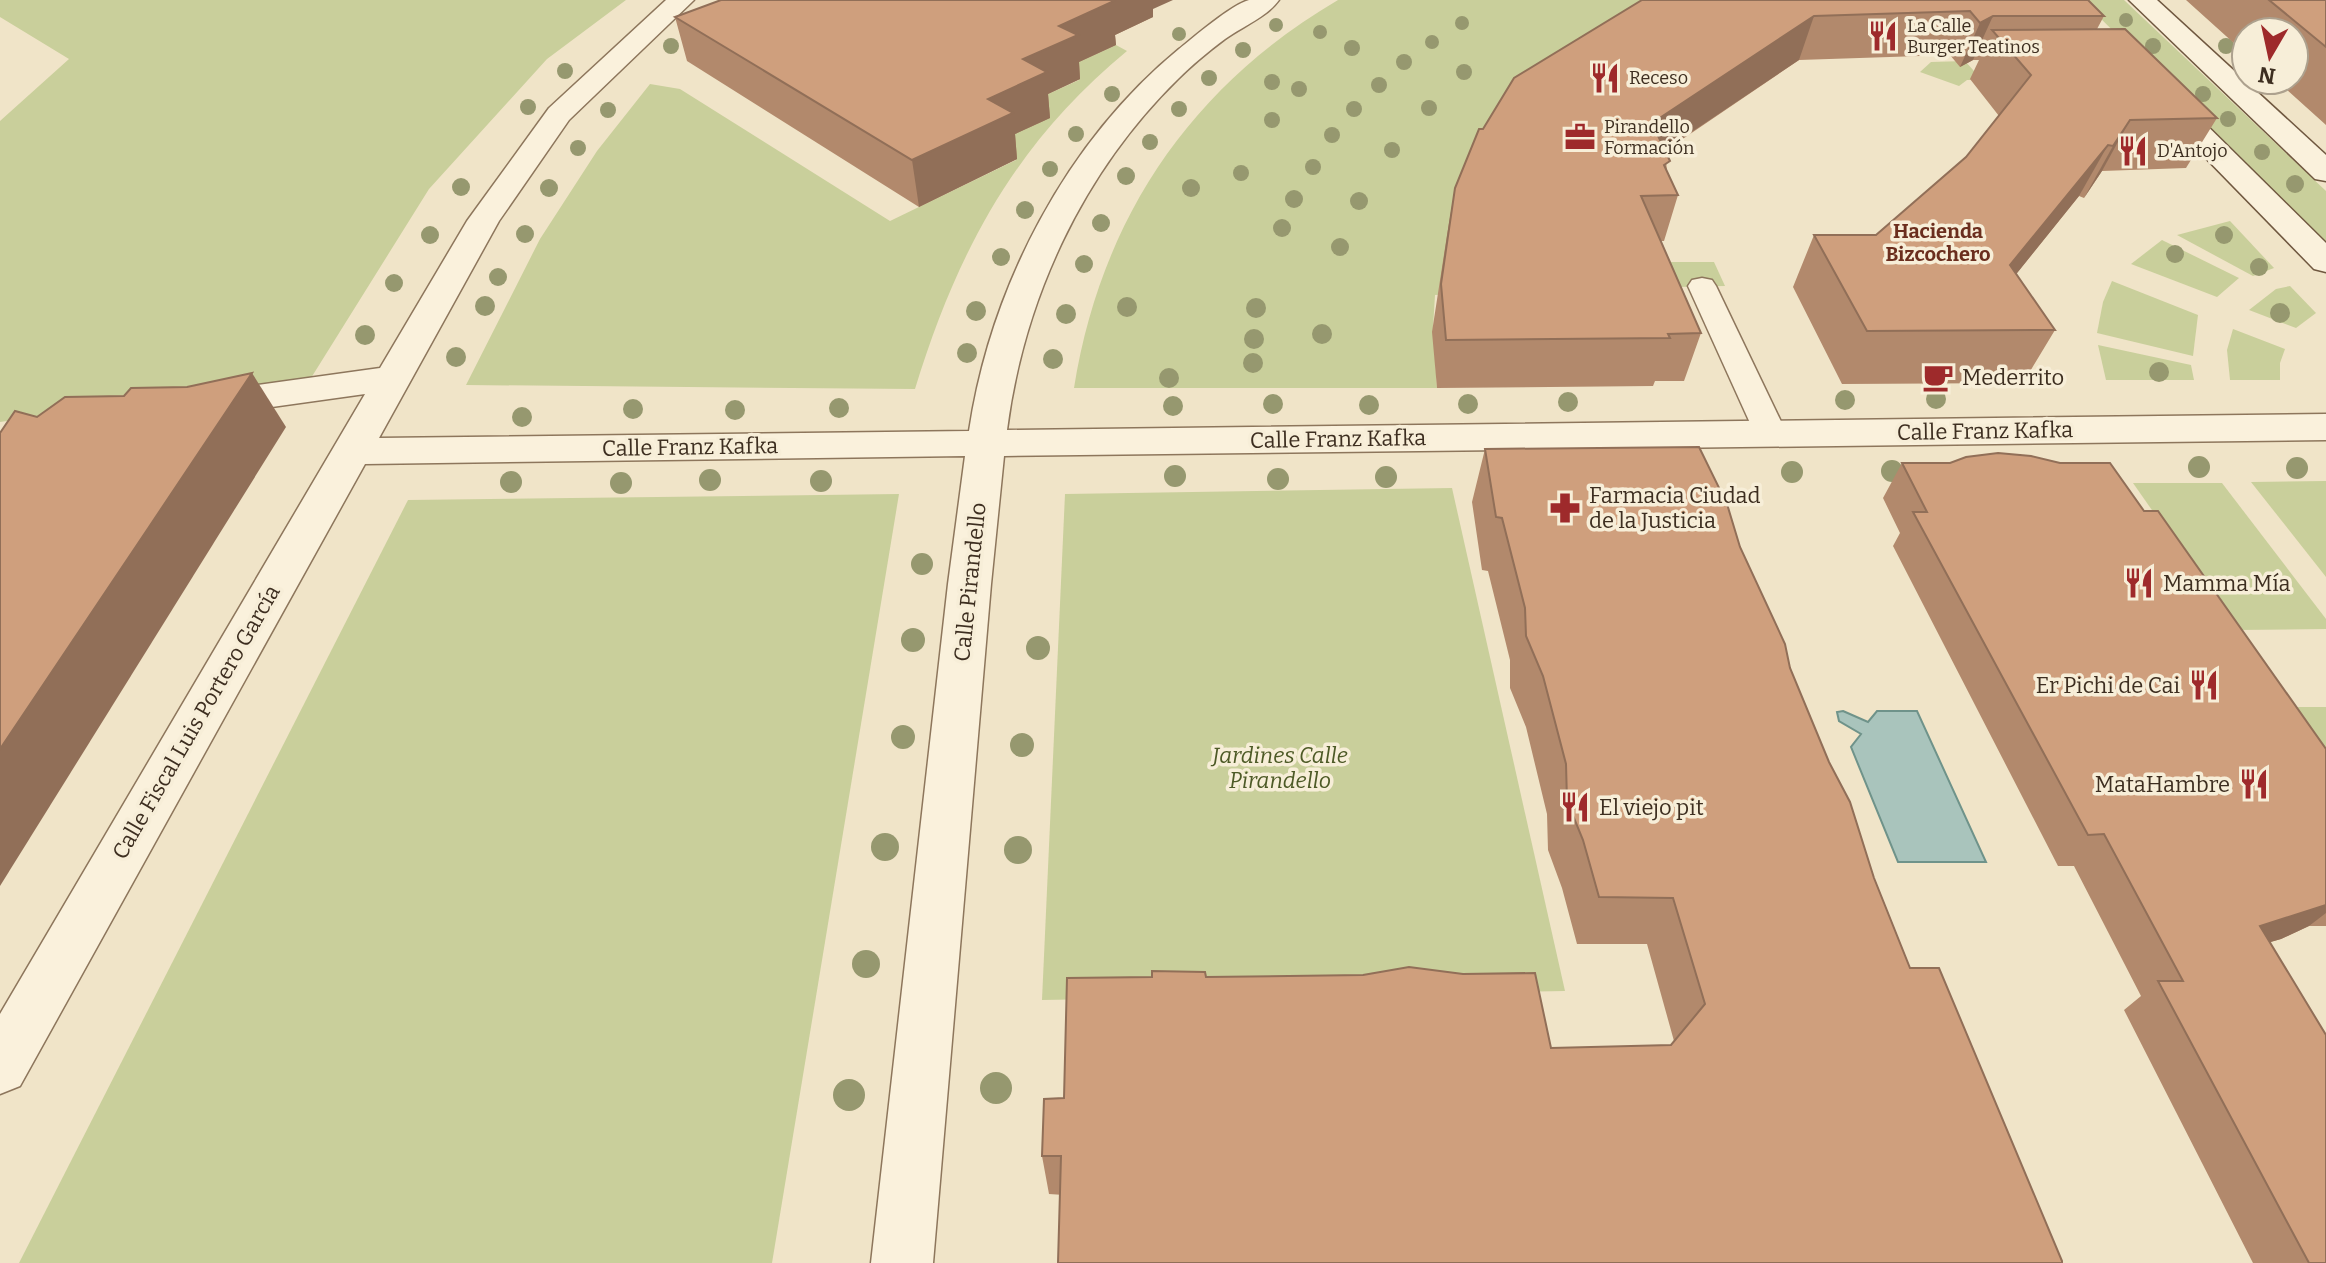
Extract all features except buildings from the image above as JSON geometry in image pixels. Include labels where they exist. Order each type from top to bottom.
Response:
[{"type":"street","name":"Calle Fiscal Luis Portero García","points":[[0,1067],[483,221],[559,114],[681,0]]},
{"type":"street","name":"Calle Pirandello","points":[[902,1263],[976,522],[998,376],[1021,300],[1051,227],[1082,171],[1132,109],[1160,81],[1226,24],[1266,0]]},
{"type":"street","points":[[2142,0],[2326,172]]},
{"type":"street","points":[[2143,77],[2326,262]]},
{"type":"street","points":[[176,409],[392,378]]},
{"type":"street","name":"Calle Franz Kafka","points":[[349,451],[2326,427]]},
{"type":"lane","points":[[1702,286],[1771,434]]},
{"type":"green space","points":[[0,0],[626,0],[547,59],[429,189],[311,378],[0,422],[0,121],[69,59],[0,17]]},
{"type":"green space","points":[[1338,0],[1716,0],[1467,293],[1435,295],[1433,328],[1437,388],[1074,388],[1087,326],[1106,268],[1130,214],[1161,163],[1197,116],[1238,74],[1285,35]]},
{"type":"green space","points":[[2082,0],[2124,0],[2326,191],[2326,242]]},
{"type":"green space","points":[[1116,45],[1127,51],[1087,86],[1053,123],[995,203],[950,291],[915,389],[466,385],[540,239],[597,151],[650,84],[680,89],[890,221],[1016,160],[992,145],[1026,104],[1079,80],[1061,70]]},
{"type":"green space","points":[[1965,61],[1982,80],[1967,80],[1959,86],[1920,72],[1931,62]]},
{"type":"green space","points":[[2230,221],[2274,268],[2253,276],[2177,235]]},
{"type":"green space","points":[[2162,240],[2239,278],[2217,297],[2131,264]]},
{"type":"green space","points":[[1668,262],[1714,262],[1725,286],[1678,287]]},
{"type":"green space","points":[[2112,281],[2198,315],[2193,356],[2097,333],[2103,302]]},
{"type":"green space","points":[[2290,286],[2316,313],[2296,328],[2249,310],[2276,289]]},
{"type":"green space","points":[[2233,329],[2285,349],[2280,363],[2280,380],[2230,380],[2227,350]]},
{"type":"green space","points":[[2098,345],[2191,365],[2194,380],[2106,380]]},
{"type":"green space","points":[[2326,481],[2326,577],[2251,482]]},
{"type":"green space","points":[[2133,483],[2222,483],[2326,619],[2326,629],[2236,630]]},
{"type":"green space","name":"Jardines Calle Pirandello","points":[[1452,488],[1565,991],[1042,1000],[1065,494]]},
{"type":"green space","points":[[899,494],[772,1263],[19,1263],[408,500]]},
{"type":"green space","points":[[2289,707],[2326,707],[2326,760]]},
{"type":"water","points":[[1843,711],[1868,722],[1877,711],[1917,711],[1986,862],[1898,862],[1851,747],[1861,734],[1839,721],[1837,712]]},
{"type":"place","name":"La Calle Burger Teatinos","points":[[1883,36]]},
{"type":"place","name":"Receso","points":[[1605,78]]},
{"type":"place","name":"Pirandello Formación","points":[[1580,137]]},
{"type":"place","name":"D'Antojo","points":[[2133,151]]},
{"type":"place","name":"Mederrito","points":[[1938,377]]},
{"type":"place","name":"Farmacia Ciudad de la Justicia","points":[[1565,508]]},
{"type":"place","name":"Mamma Mía","points":[[2139,583]]},
{"type":"place","name":"Er Pichi de Cai","points":[[2204,685]]},
{"type":"place","name":"MataHambre","points":[[2254,784]]},
{"type":"place","name":"El viejo pit","points":[[1575,807]]},
{"type":"district","name":"Hacienda Bizcochero","points":[[1938,242]]}]
